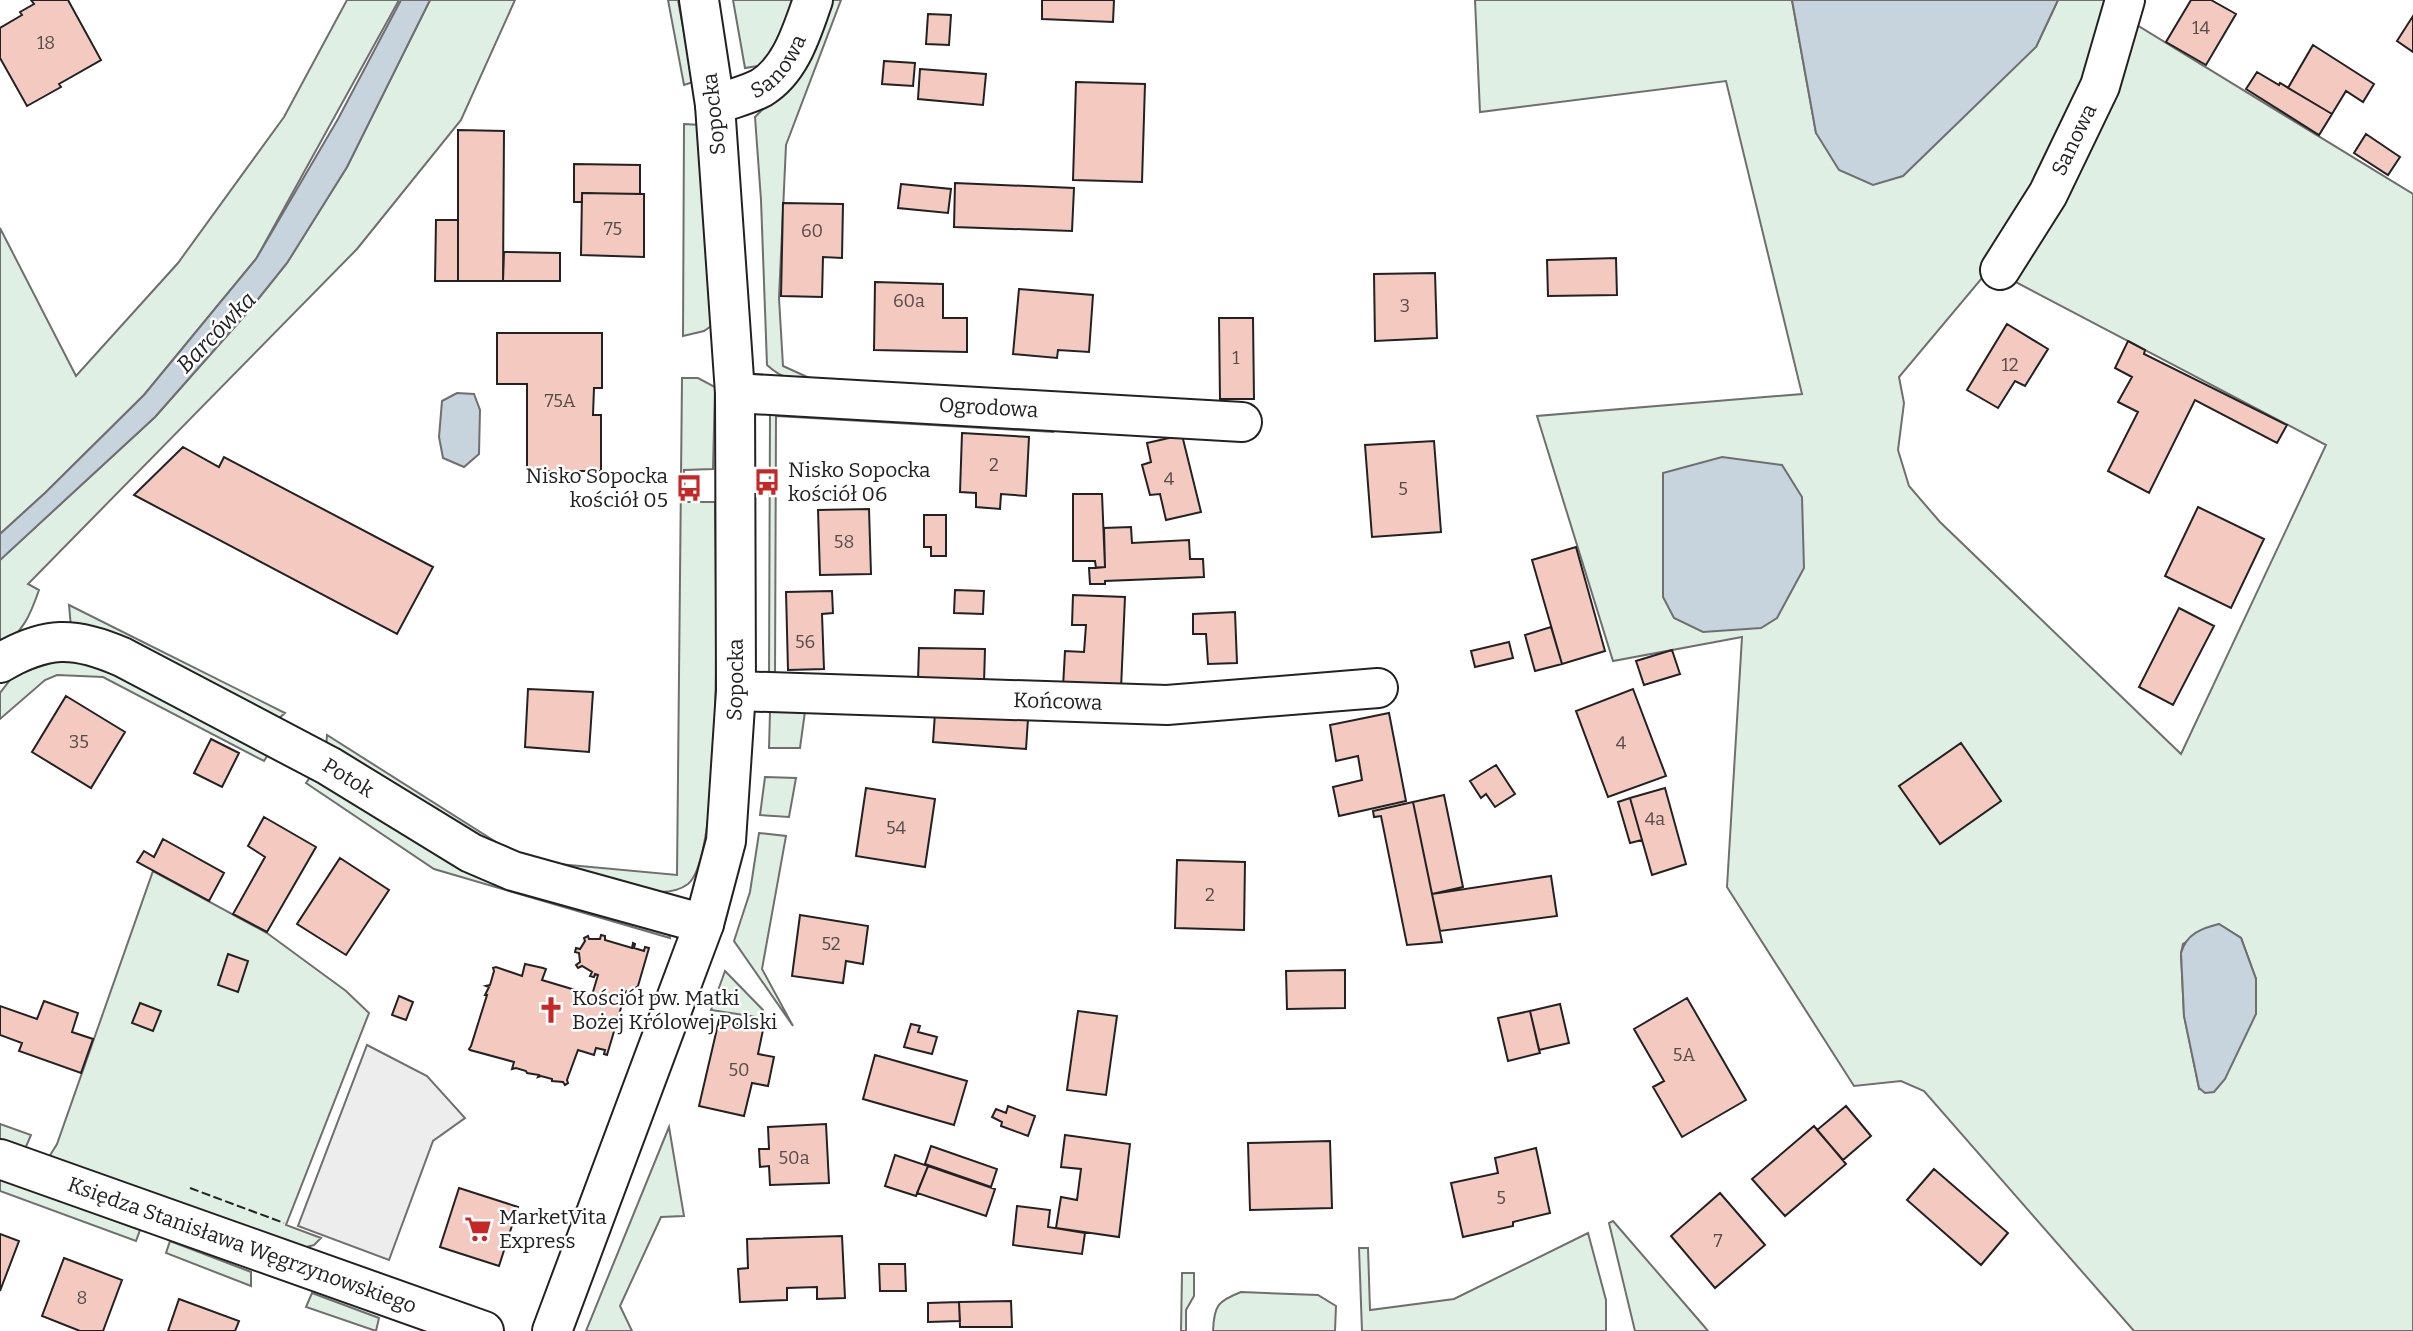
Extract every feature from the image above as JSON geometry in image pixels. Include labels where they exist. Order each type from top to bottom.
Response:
[{"type":"street","name":"Sopocka","points":[[552,1331],[704,924],[726,841],[736,691],[735,393],[715,105],[699,0]]},
{"type":"street","name":"Sanowa","points":[[715,105],[761,88],[780,73],[799,37],[813,0]]},
{"type":"street","name":"Sanowa","points":[[2000,270],[2048,194],[2100,86],[2125,0]]},
{"type":"street","name":"Ogrodowa","points":[[735,393],[1242,422]]},
{"type":"street","name":"Potok","points":[[0,663],[38,644],[54,641],[95,645],[329,766],[471,853],[513,872],[704,924]]},
{"type":"street","name":"Końcowa","points":[[736,691],[1167,705],[1378,688]]},
{"type":"street","name":"Księdza Stanisława Węgrzynowskiego","points":[[0,1159],[484,1331]]},
{"type":"green space","points":[[347,0],[399,0],[256,259],[144,395],[0,534],[0,228],[76,376],[178,263],[284,117]]},
{"type":"green space","points":[[430,0],[515,0],[461,120],[357,249],[28,584],[39,590],[29,615],[15,635],[0,646],[0,560],[155,417],[287,263],[347,167]]},
{"type":"green space","points":[[668,0],[678,0],[693,82],[684,85]]},
{"type":"green space","points":[[733,0],[797,0],[764,65],[745,68]]},
{"type":"green space","points":[[826,0],[841,0],[786,145],[779,298],[783,366],[816,381],[802,381],[790,379],[767,365],[755,117],[772,100]]},
{"type":"green space","points":[[1475,0],[1792,0],[1816,133],[2036,47],[2058,0],[2114,0],[2080,107],[1993,265],[1899,377],[1904,403],[1898,450],[1909,486],[1940,522],[2181,754],[2326,445],[2008,278],[2135,0],[2145,0],[2137,25],[2413,194],[2413,1331],[2134,1331],[1924,1091],[1901,1081],[1854,1086],[1727,887],[1742,637],[1613,661],[1537,416],[1802,394],[1726,81],[1480,112]],"holes":[[[2219,924],[2241,938],[2256,979],[2199,1088],[2184,1015],[2181,953],[2183,944]]]},
{"type":"green space","points":[[684,124],[701,125],[714,324],[704,331],[683,336]]},
{"type":"green space","points":[[682,378],[698,378],[715,387],[713,469],[684,470],[685,502],[715,502],[713,766],[708,820],[700,861],[688,884],[680,889],[662,892],[561,873],[508,856],[438,819],[326,748],[327,735],[526,861],[677,875]]},
{"type":"green space","points":[[770,412],[1052,426],[1053,432],[776,416],[775,680],[769,683]]},
{"type":"green space","points":[[69,605],[285,713],[277,720],[71,627]]},
{"type":"green space","points":[[60,660],[83,660],[102,667],[271,750],[264,761],[103,677],[57,675],[45,680],[0,719],[0,693],[14,675]]},
{"type":"green space","points":[[806,704],[800,748],[769,748],[770,712],[780,706]]},
{"type":"green space","points":[[313,773],[669,931],[670,938],[434,869],[306,783]]},
{"type":"green space","points":[[765,777],[796,778],[789,817],[760,815]]},
{"type":"green space","points":[[759,833],[786,836],[762,969],[793,1026],[734,941],[750,892]]},
{"type":"green space","points":[[153,871],[267,933],[346,991],[369,1013],[286,1225],[321,1238],[314,1245],[299,1249],[49,1157],[57,1144]]},
{"type":"green space","points":[[725,971],[763,1010],[763,1018],[711,1010]]},
{"type":"green space","points":[[0,1124],[31,1135],[25,1149],[0,1139]]},
{"type":"green space","points":[[669,1127],[684,1216],[661,1217],[620,1306],[632,1331],[586,1331]]},
{"type":"green space","points":[[0,1178],[140,1230],[136,1241],[0,1191]]},
{"type":"green space","points":[[1613,1221],[1708,1331],[1635,1331],[1609,1223]]},
{"type":"green space","points":[[1588,1233],[1606,1300],[1606,1331],[1362,1331],[1359,1248],[1368,1248],[1370,1310],[1454,1299]]},
{"type":"green space","points":[[170,1241],[251,1272],[251,1286],[166,1253]]},
{"type":"green space","points":[[1182,1273],[1194,1273],[1194,1296],[1186,1310],[1186,1331],[1181,1331]]},
{"type":"green space","points":[[1241,1292],[1318,1295],[1336,1306],[1335,1331],[1213,1331],[1219,1305]]},
{"type":"green space","points":[[312,1293],[379,1318],[376,1331],[306,1307]]},
{"type":"shaded area","points":[[367,1045],[427,1076],[465,1118],[433,1141],[389,1260],[298,1226]]},
{"type":"water","name":"Barcówka","points":[[401,0],[430,0],[347,167],[287,263],[155,417],[0,560],[0,534],[144,395],[256,259],[338,119]]},
{"type":"water","points":[[1792,0],[2058,0],[2036,47],[1903,176],[1873,185],[1839,170],[1816,133]]},
{"type":"water","points":[[457,393],[474,394],[480,410],[479,454],[464,467],[443,458],[439,437],[442,401]]},
{"type":"water","points":[[1722,457],[1782,465],[1802,497],[1804,568],[1777,618],[1761,628],[1703,632],[1674,618],[1663,597],[1663,473]]},
{"type":"water","points":[[2219,924],[2241,938],[2256,979],[2256,1014],[2225,1079],[2214,1092],[2205,1093],[2199,1088],[2184,1016],[2181,953],[2183,946],[2196,933]]},
{"type":"building","points":[[31,0],[68,0],[101,60],[27,106],[0,58],[0,28],[22,15],[20,12],[34,4]]},
{"type":"building","points":[[1042,0],[1114,0],[1113,22],[1042,19]]},
{"type":"building","points":[[2191,0],[2211,0],[2236,14],[2206,65],[2166,42]]},
{"type":"building","points":[[928,14],[951,15],[949,45],[926,44]]},
{"type":"building","points":[[2413,16],[2413,52],[2397,41]]},
{"type":"building","points":[[2313,45],[2374,84],[2363,102],[2346,91],[2332,114],[2288,88]]},
{"type":"building","points":[[884,61],[915,63],[913,86],[882,84]]},
{"type":"building","points":[[920,69],[986,74],[983,105],[918,99]]},
{"type":"building","points":[[2257,72],[2332,114],[2319,135],[2246,89]]},
{"type":"building","points":[[1076,82],[1145,84],[1142,182],[1073,180]]},
{"type":"building","points":[[458,130],[504,131],[503,281],[458,281]]},
{"type":"building","points":[[2366,134],[2400,157],[2388,175],[2354,153]]},
{"type":"building","points":[[574,164],[640,165],[640,194],[582,193],[582,202],[574,202]]},
{"type":"building","points":[[955,183],[1074,188],[1072,231],[954,227]]},
{"type":"building","points":[[901,184],[951,189],[948,213],[898,208]]},
{"type":"building","points":[[582,193],[644,194],[644,257],[581,255]]},
{"type":"building","points":[[783,203],[843,204],[842,258],[823,257],[822,297],[781,296]]},
{"type":"building","points":[[436,220],[458,220],[458,281],[435,281]]},
{"type":"building","points":[[504,252],[560,253],[560,281],[503,281]]},
{"type":"building","points":[[1616,258],[1617,295],[1548,296],[1547,260]]},
{"type":"building","points":[[1435,273],[1437,338],[1375,341],[1374,274]]},
{"type":"building","points":[[875,282],[943,284],[943,318],[967,318],[967,352],[874,350]]},
{"type":"building","points":[[1019,289],[1093,295],[1089,352],[1058,350],[1057,358],[1013,354]]},
{"type":"building","points":[[1219,318],[1253,318],[1254,399],[1220,399]]},
{"type":"building","points":[[2007,324],[2048,349],[2025,386],[2015,381],[1998,408],[1967,390]]},
{"type":"building","points":[[497,333],[602,333],[602,388],[594,388],[593,415],[601,415],[601,471],[527,471],[527,384],[497,384]]},
{"type":"building","points":[[2128,341],[2145,350],[2144,354],[2287,425],[2277,443],[2195,400],[2149,493],[2108,471],[2138,412],[2118,402],[2132,377],[2115,368]]},
{"type":"building","points":[[962,433],[1029,437],[1026,496],[1001,494],[1000,509],[976,507],[976,493],[960,492]]},
{"type":"building","points":[[1182,435],[1201,512],[1166,520],[1160,494],[1150,495],[1142,465],[1151,462],[1147,443]]},
{"type":"building","points":[[1434,441],[1441,532],[1372,537],[1365,445]]},
{"type":"building","points":[[183,447],[219,467],[224,457],[433,567],[397,634],[134,495]]},
{"type":"building","points":[[1073,494],[1102,494],[1105,567],[1096,568],[1095,561],[1073,561]]},
{"type":"building","points":[[2198,507],[2264,539],[2231,608],[2165,576]]},
{"type":"building","points":[[869,509],[871,574],[820,575],[818,510]]},
{"type":"building","points":[[924,515],[946,515],[946,556],[931,556],[931,547],[924,547]]},
{"type":"building","points":[[1131,527],[1132,543],[1189,540],[1190,559],[1203,559],[1204,577],[1090,584],[1089,568],[1105,567],[1104,528]]},
{"type":"building","points":[[1576,547],[1605,651],[1562,664],[1532,560]]},
{"type":"building","points":[[955,590],[984,591],[983,614],[954,613]]},
{"type":"building","points":[[832,591],[833,613],[822,614],[824,669],[788,670],[786,592]]},
{"type":"building","points":[[1073,595],[1125,597],[1121,689],[1063,687],[1065,651],[1084,652],[1086,625],[1072,625]]},
{"type":"building","points":[[2179,608],[2214,626],[2173,705],[2139,687]]},
{"type":"building","points":[[1235,612],[1237,663],[1208,664],[1206,634],[1193,634],[1193,614]]},
{"type":"building","points":[[1551,627],[1562,664],[1535,671],[1525,635]]},
{"type":"building","points":[[1509,642],[1513,658],[1475,667],[1471,651]]},
{"type":"building","points":[[919,648],[985,649],[984,683],[918,681]]},
{"type":"building","points":[[1672,650],[1680,674],[1644,685],[1636,661]]},
{"type":"building","points":[[528,689],[593,692],[589,752],[525,747]]},
{"type":"building","points":[[1633,689],[1666,776],[1608,797],[1576,711]]},
{"type":"building","points":[[66,696],[125,732],[91,788],[32,752]]},
{"type":"building","points":[[935,713],[1028,719],[1026,749],[933,742]]},
{"type":"building","points":[[1389,713],[1406,801],[1339,816],[1333,787],[1362,780],[1358,756],[1336,761],[1330,725]]},
{"type":"building","points":[[211,739],[239,753],[222,787],[194,773]]},
{"type":"building","points":[[1961,743],[2001,801],[1940,844],[1899,786]]},
{"type":"building","points":[[1496,765],[1515,794],[1495,807],[1486,794],[1481,798],[1470,781]]},
{"type":"building","points":[[866,788],[935,799],[925,867],[856,856]]},
{"type":"building","points":[[1665,788],[1686,864],[1652,875],[1630,798]]},
{"type":"building","points":[[1444,795],[1463,887],[1432,894],[1413,802]]},
{"type":"building","points":[[1630,798],[1642,840],[1630,843],[1618,802]]},
{"type":"building","points":[[1413,802],[1442,942],[1407,945],[1381,816],[1374,817],[1373,811]]},
{"type":"building","points":[[264,817],[316,847],[267,932],[233,914],[265,857],[248,846]]},
{"type":"building","points":[[163,839],[224,873],[209,901],[137,862],[144,851],[154,857]]},
{"type":"building","points":[[340,858],[389,890],[346,955],[297,924]]},
{"type":"building","points":[[1177,860],[1245,862],[1244,930],[1175,928]]},
{"type":"building","points":[[1551,876],[1557,916],[1440,931],[1432,894]]},
{"type":"building","points":[[800,915],[868,926],[863,964],[846,961],[843,983],[792,976]]},
{"type":"building","name":"Kościół pw. Matki Bożej Królowej Polski","points":[[601,935],[605,936],[605,940],[632,948],[633,943],[634,948],[644,951],[645,947],[649,948],[638,986],[632,991],[626,991],[607,1055],[604,1054],[605,1050],[596,1048],[594,1055],[578,1050],[568,1083],[565,1085],[563,1082],[512,1069],[514,1062],[469,1049],[493,968],[522,976],[525,964],[543,968],[546,969],[542,980],[592,995],[598,975],[590,976],[592,972],[582,966],[578,968],[576,965],[580,962],[579,953],[575,952],[576,948],[580,949],[584,938],[588,936],[589,939],[600,939]]},
{"type":"building","points":[[228,954],[248,961],[238,992],[218,985]]},
{"type":"building","points":[[1345,970],[1345,1008],[1287,1009],[1286,971]]},
{"type":"building","points":[[399,996],[413,1002],[406,1020],[392,1015]]},
{"type":"building","points":[[1687,998],[1746,1100],[1682,1137],[1653,1087],[1664,1081],[1634,1029]]},
{"type":"building","points":[[44,1001],[78,1013],[72,1032],[93,1039],[81,1073],[19,1051],[22,1043],[0,1035],[0,1006],[37,1019]]},
{"type":"building","points":[[140,1003],[161,1011],[153,1031],[132,1023]]},
{"type":"building","points":[[1560,1004],[1569,1043],[1539,1050],[1530,1011]]},
{"type":"building","points":[[1078,1011],[1117,1016],[1106,1095],[1067,1090]]},
{"type":"building","points":[[1530,1011],[1540,1053],[1508,1061],[1498,1018]]},
{"type":"building","points":[[719,1020],[763,1030],[758,1054],[774,1057],[768,1086],[752,1083],[744,1116],[699,1106]]},
{"type":"building","points":[[911,1024],[920,1026],[918,1032],[937,1037],[932,1054],[904,1047]]},
{"type":"building","points":[[875,1055],[967,1081],[954,1125],[863,1099]]},
{"type":"building","points":[[1008,1106],[1035,1116],[1028,1136],[1001,1126],[1002,1122],[992,1117],[996,1109],[1006,1113]]},
{"type":"building","points":[[1846,1106],[1871,1136],[1843,1160],[1817,1130]]},
{"type":"building","points":[[826,1124],[829,1183],[770,1185],[769,1166],[760,1167],[759,1149],[769,1149],[768,1127]]},
{"type":"building","points":[[1814,1126],[1846,1164],[1785,1216],[1752,1179]]},
{"type":"building","points":[[1065,1135],[1130,1144],[1119,1237],[1056,1228],[1061,1197],[1077,1200],[1081,1169],[1061,1167]]},
{"type":"building","points":[[1330,1141],[1332,1208],[1250,1210],[1248,1143]]},
{"type":"building","points":[[931,1146],[997,1169],[991,1187],[925,1164]]},
{"type":"building","points":[[1536,1148],[1550,1213],[1513,1222],[1513,1226],[1463,1237],[1451,1183],[1498,1173],[1495,1158]]},
{"type":"building","points":[[895,1155],[928,1166],[916,1196],[885,1186]]},
{"type":"building","points":[[928,1166],[995,1189],[986,1216],[917,1193]]},
{"type":"building","points":[[1934,1169],[2008,1233],[1981,1265],[1907,1200]]},
{"type":"building","points":[[459,1188],[518,1207],[499,1266],[440,1247]]},
{"type":"building","points":[[1720,1193],[1765,1245],[1715,1288],[1671,1236]]},
{"type":"building","points":[[1017,1206],[1050,1210],[1048,1227],[1085,1233],[1082,1254],[1013,1245]]},
{"type":"building","points":[[0,1234],[19,1241],[0,1291]]},
{"type":"building","points":[[842,1236],[845,1298],[817,1299],[817,1287],[787,1288],[787,1300],[740,1302],[738,1269],[748,1268],[747,1239]]},
{"type":"building","points":[[64,1258],[122,1280],[103,1331],[80,1331],[42,1316]]},
{"type":"building","points":[[879,1264],[905,1264],[906,1291],[880,1291]]},
{"type":"building","points":[[179,1299],[239,1321],[235,1331],[168,1331]]},
{"type":"building","points":[[1011,1301],[1012,1327],[960,1327],[959,1302]]},
{"type":"building","points":[[959,1302],[960,1321],[928,1322],[928,1303]]},
{"type":"fence","points":[[190,1188],[284,1223]]},
{"type":"place","name":"Nisko Sopocka kościół 06","points":[[767,482]]},
{"type":"place","name":"Nisko Sopocka kościół 05","points":[[689,488]]},
{"type":"place","name":"Kościół pw. Matki Bożej Królowej Polski","points":[[551,1010]]},
{"type":"place","name":"MarketVita Express","points":[[478,1229]]}]
